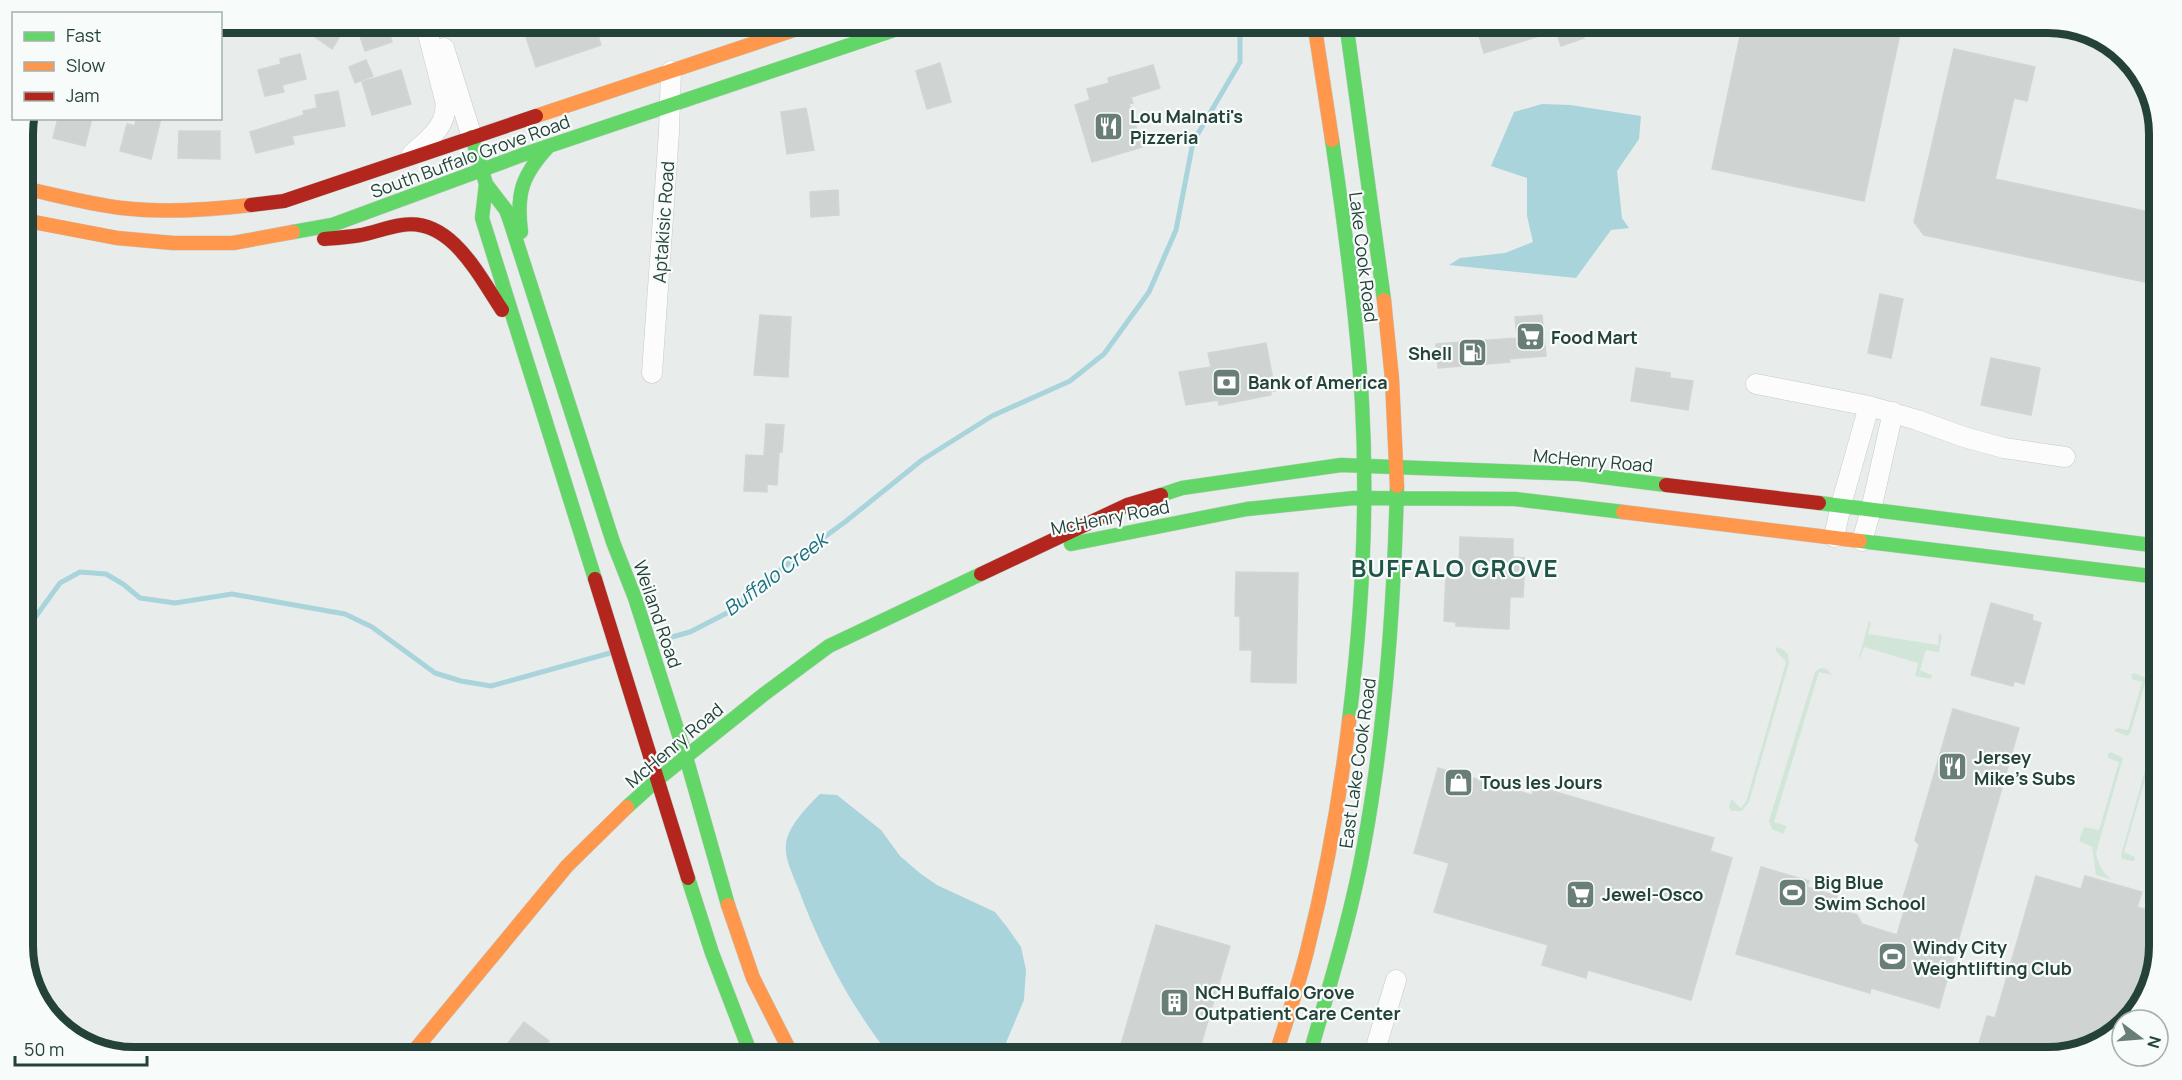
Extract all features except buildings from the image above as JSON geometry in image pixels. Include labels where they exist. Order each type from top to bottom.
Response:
[{"type":"main road","name":"South Buffalo Grove Road","points":[[33,190],[136,209],[198,210],[284,201],[785,33]]},
{"type":"main road","name":"South Buffalo Grove Road","points":[[33,222],[128,239],[172,243],[233,243],[332,225],[550,145],[885,33]]},
{"type":"main road","name":"Lake Cook Road","points":[[1316,33],[1353,298],[1362,405],[1364,498]]},
{"type":"main road","name":"Lake Cook Road","points":[[1348,33],[1380,265],[1394,392],[1397,467]]},
{"type":"main road","name":"Weiland Road","points":[[472,137],[486,184],[482,219],[712,953],[748,1047]]},
{"type":"main road","points":[[523,260],[518,212],[520,193],[527,171],[550,145]]},
{"type":"main road","name":"Weiland Road","points":[[486,184],[506,210],[613,542],[635,598],[673,716],[724,894],[753,978],[788,1047]]},
{"type":"main road","points":[[233,243],[302,242],[359,235],[404,224],[427,226],[447,237],[462,252],[501,308],[534,383]]},
{"type":"main road","name":"McHenry Road","points":[[418,1047],[567,866],[610,822],[657,780],[829,646],[1127,505],[1182,488],[1341,465],[1579,474],[2149,545]]},
{"type":"main road","name":"East Lake Cook Road","points":[[1312,1047],[1339,954],[1364,847],[1378,758],[1387,690],[1397,467]]},
{"type":"main road","name":"McHenry Road","points":[[1033,550],[1248,509],[1364,498],[1515,499],[2149,576]]},
{"type":"main road","name":"East Lake Cook Road","points":[[1278,1047],[1306,954],[1330,849],[1346,759],[1358,644],[1364,498]]},
{"type":"street","points":[[404,161],[432,137],[446,113],[429,33]]},
{"type":"street","points":[[439,33],[472,137]]},
{"type":"street","name":"Aptakisic Road","points":[[652,374],[671,71]]},
{"type":"street","points":[[1756,384],[1893,412],[1964,437],[2004,448],[2065,456]]},
{"type":"street","points":[[1834,537],[1869,406]]},
{"type":"street","points":[[1862,541],[1893,412]]},
{"type":"street","points":[[1376,1047],[1396,980]]},
{"type":"green space","points":[[1869,621],[1871,622],[1868,634],[1938,645],[1939,633],[1942,635],[1939,652],[1926,650],[1920,670],[1932,675],[1931,679],[1915,676],[1918,663],[1864,647],[1859,660]]},
{"type":"green space","points":[[1776,647],[1788,654],[1789,663],[1749,802],[1742,811],[1731,811],[1729,807],[1731,799],[1741,808],[1746,802],[1786,662],[1776,651]]},
{"type":"green space","points":[[1820,668],[1827,669],[1832,675],[1819,672],[1774,822],[1787,826],[1783,834],[1772,829],[1769,821],[1815,672]]},
{"type":"green space","points":[[2134,673],[2146,680],[2130,734],[2127,736],[2114,731],[2117,728],[2128,730],[2142,682],[2132,679],[2131,675]]},
{"type":"green space","points":[[2111,752],[2123,758],[2096,853],[2101,868],[2112,880],[2096,875],[2092,847],[2079,841],[2084,827],[2099,830],[2119,762],[2108,758]]},
{"type":"green space","points":[[2149,764],[2124,852],[2135,857],[2135,860],[2122,859],[2121,855],[2146,767]]},
{"type":"water","points":[[1542,104],[1570,105],[1641,116],[1639,139],[1617,171],[1622,218],[1629,228],[1611,230],[1576,278],[1449,265],[1460,258],[1505,253],[1533,242],[1527,216],[1527,178],[1491,166],[1514,112]]},
{"type":"water","points":[[820,794],[837,795],[881,830],[900,856],[921,874],[937,885],[995,912],[1021,947],[1026,970],[1024,1000],[1004,1047],[884,1047],[862,1017],[838,976],[816,933],[791,872],[786,855],[786,843],[799,817]]},
{"type":"waterway","name":"Buffalo Creek","points":[[657,641],[690,632],[727,613],[922,460],[992,416],[1070,381],[1104,354],[1149,292],[1176,230],[1193,142],[1240,62],[1240,33]]},
{"type":"waterway","name":"Buffalo Creek","points":[[33,620],[60,583],[80,572],[106,574],[140,598],[175,603],[232,594],[345,614],[372,627],[435,673],[461,681],[491,686],[610,653]]},
{"type":"traffic: fast","points":[[293,232],[332,225],[522,155],[885,33]]},
{"type":"traffic: fast","points":[[1348,33],[1384,300]]},
{"type":"traffic: fast","points":[[472,137],[486,184],[506,210],[510,221],[613,542],[635,598],[686,757],[728,905]]},
{"type":"traffic: fast","points":[[1332,140],[1354,304],[1364,443],[1363,562],[1349,721]]},
{"type":"traffic: fast","points":[[521,232],[519,206],[523,185],[533,166],[549,146]]},
{"type":"traffic: fast","points":[[486,184],[482,218],[595,579]]},
{"type":"traffic: fast","points":[[1161,495],[1182,488],[1341,465],[1579,474],[1666,485]]},
{"type":"traffic: fast","points":[[1312,1047],[1353,899],[1372,800],[1388,666],[1397,486]]},
{"type":"traffic: fast","points":[[1071,544],[1247,509],[1354,498],[1515,499],[1623,512]]},
{"type":"traffic: fast","points":[[1819,503],[2149,545]]},
{"type":"traffic: fast","points":[[1860,541],[2149,576]]},
{"type":"traffic: fast","points":[[627,807],[763,695],[829,646],[981,574]]},
{"type":"traffic: fast","points":[[688,878],[712,953],[748,1047]]},
{"type":"traffic: slow","points":[[536,116],[785,33]]},
{"type":"traffic: slow","points":[[1316,33],[1332,140]]},
{"type":"traffic: slow","points":[[33,190],[138,210],[187,210],[251,205]]},
{"type":"traffic: slow","points":[[33,222],[117,238],[173,243],[233,243],[293,232]]},
{"type":"traffic: slow","points":[[1384,300],[1392,379],[1397,486]]},
{"type":"traffic: slow","points":[[1623,512],[1860,541]]},
{"type":"traffic: slow","points":[[1278,1047],[1303,964],[1320,894],[1337,808],[1349,721]]},
{"type":"traffic: slow","points":[[417,1047],[567,866],[627,807]]},
{"type":"traffic: slow","points":[[728,905],[753,978],[788,1047]]},
{"type":"traffic: jam","points":[[251,205],[284,201],[536,116]]},
{"type":"traffic: jam","points":[[324,239],[361,235],[402,225],[419,225],[435,230],[449,239],[462,252],[502,310]]},
{"type":"traffic: jam","points":[[1666,485],[1819,503]]},
{"type":"traffic: jam","points":[[981,574],[1127,505],[1161,495]]},
{"type":"traffic: jam","points":[[595,579],[688,878]]},
{"type":"place","name":"Lou Malnati's Pizzeria","points":[[1109,126]]},
{"type":"place","name":"Food Mart","points":[[1530,337]]},
{"type":"place","name":"Shell","points":[[1473,353]]},
{"type":"place","name":"Bank of America","points":[[1227,382]]},
{"type":"place","name":"Jersey Mike's Subs","points":[[1953,767]]},
{"type":"place","name":"Tous les Jours","points":[[1459,782]]},
{"type":"place","name":"Big Blue Swim School","points":[[1793,892]]},
{"type":"place","name":"Jewel-Osco","points":[[1581,894]]},
{"type":"place","name":"Windy City Weightlifting Club","points":[[1892,957]]},
{"type":"place","name":"NCH Buffalo Grove Outpatient Care Center","points":[[1174,1002]]},
{"type":"district","name":"BUFFALO GROVE","points":[[1455,567]]}]
